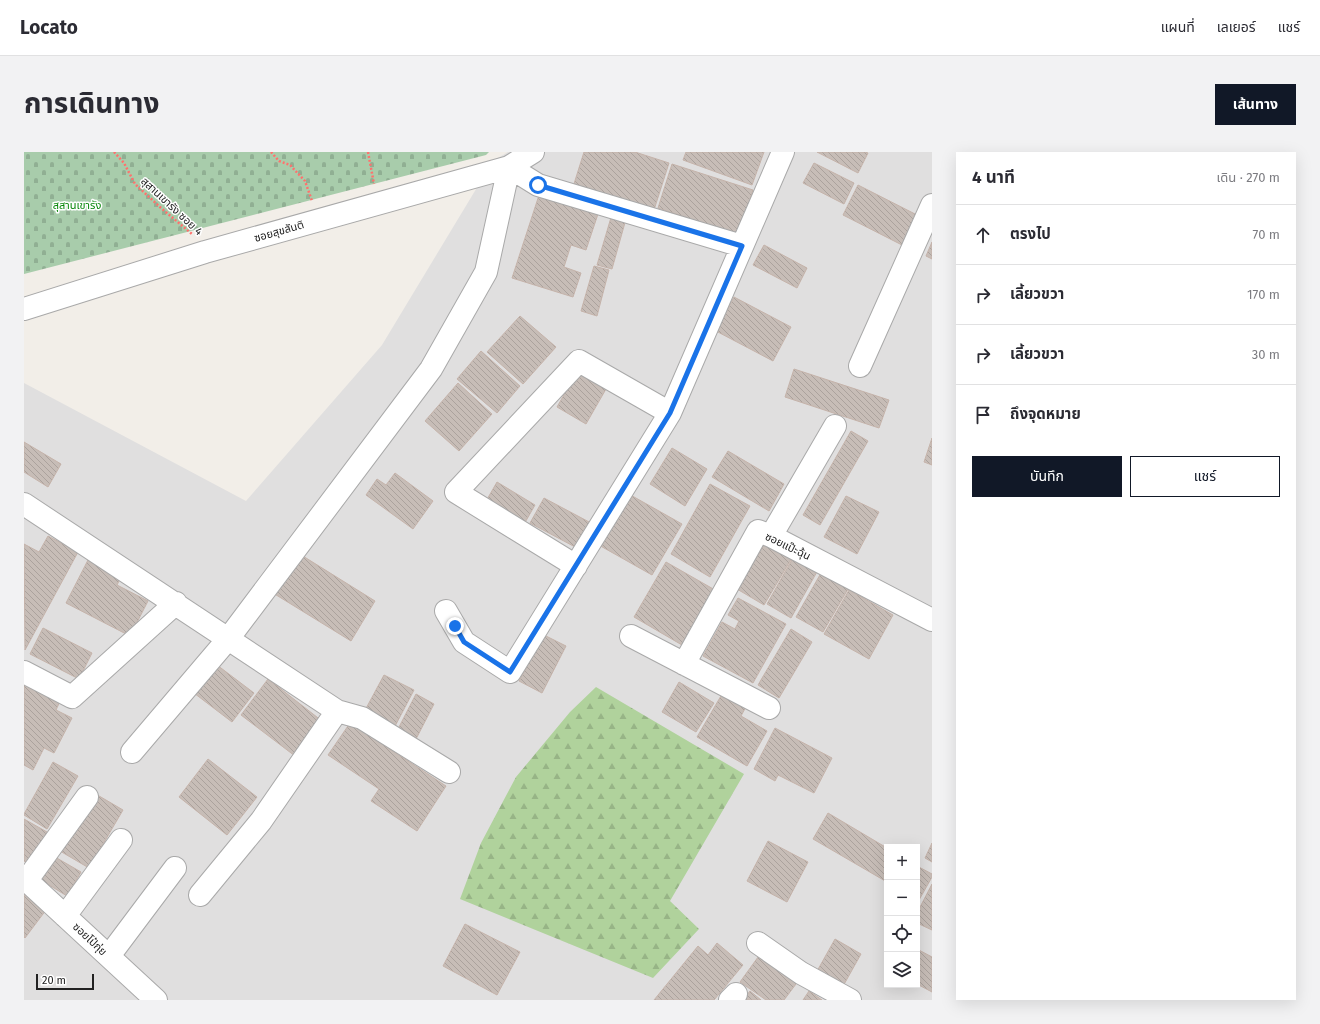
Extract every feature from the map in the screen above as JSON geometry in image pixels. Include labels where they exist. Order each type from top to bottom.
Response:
[{"type":"street","name":"ซอยสุขสันติ","points":[[24,309],[205,252],[509,167],[533,152]]},
{"type":"street","points":[[446,611],[464,642],[510,672],[670,413],[783,152]]},
{"type":"street","points":[[132,752],[228,639],[431,368],[486,272],[509,167],[538,185],[742,246]]},
{"type":"street","points":[[860,366],[932,205]]},
{"type":"street","points":[[576,566],[456,492],[579,361],[670,413]]},
{"type":"street","points":[[771,536],[835,426]]},
{"type":"street","points":[[24,504],[176,603],[337,711],[362,718],[449,772]]},
{"type":"street","name":"ซอยแป๊ะฉุ้น","points":[[684,664],[758,531],[771,536],[932,620]]},
{"type":"street","points":[[24,672],[72,697],[176,603]]},
{"type":"street","points":[[631,636],[769,708]]},
{"type":"street","points":[[200,895],[261,821],[337,711]]},
{"type":"street","points":[[25,879],[87,797]]},
{"type":"street","points":[[65,916],[121,840]]},
{"type":"street","points":[[109,956],[175,868]]},
{"type":"street","name":"ซอยโป๋กุ่ย","points":[[25,879],[156,1000]]},
{"type":"street","points":[[758,943],[801,972],[850,1000]]},
{"type":"path","name":"สุสานเขารัง ซอย 4","points":[[114,152],[124,163],[135,184],[195,236],[205,252]]},
{"type":"path","points":[[270,152],[280,161],[290,165],[305,181],[318,220]]},
{"type":"path","points":[[368,152],[378,204]]},
{"type":"shaded area","points":[[508,152],[932,152],[932,1000],[24,1000],[24,383],[246,501],[382,345],[493,161]]},
{"type":"green space","name":"สุสานเขารัง","points":[[24,152],[489,152],[486,155],[24,274]]},
{"type":"green space","points":[[596,687],[744,774],[670,901],[699,929],[653,978],[460,899],[481,843],[516,777],[570,712]]},
{"type":"building","points":[[584,152],[635,152],[669,163],[653,213],[573,187]]},
{"type":"building","points":[[686,152],[764,152],[752,185],[683,160]]},
{"type":"building","points":[[817,152],[865,152],[868,153],[858,173]]},
{"type":"building","points":[[814,163],[854,183],[844,204],[803,183]]},
{"type":"building","points":[[672,164],[753,190],[738,235],[658,208]]},
{"type":"building","points":[[858,185],[917,215],[902,245],[843,215]]},
{"type":"building","points":[[541,189],[570,205],[598,214],[586,250],[571,245],[564,267],[581,273],[573,297],[512,278]]},
{"type":"building","points":[[612,214],[626,219],[612,269],[597,265]]},
{"type":"building","points":[[932,242],[932,259],[926,256]]},
{"type":"building","points":[[764,245],[807,268],[797,288],[753,265]]},
{"type":"building","points":[[594,266],[609,270],[597,316],[581,311]]},
{"type":"building","points":[[734,297],[791,327],[773,361],[716,331]]},
{"type":"building","points":[[520,316],[556,347],[523,384],[487,352]]},
{"type":"building","points":[[481,351],[520,386],[497,413],[457,379]]},
{"type":"building","points":[[794,369],[889,400],[879,428],[785,397]]},
{"type":"building","points":[[577,372],[606,389],[586,424],[557,407]]},
{"type":"building","points":[[458,383],[492,414],[459,451],[425,421]]},
{"type":"building","points":[[851,431],[868,441],[820,525],[803,515]]},
{"type":"building","points":[[932,438],[932,465],[924,462]]},
{"type":"building","points":[[24,442],[61,464],[48,487],[24,472]]},
{"type":"building","points":[[672,448],[707,469],[685,506],[650,484]]},
{"type":"building","points":[[728,451],[784,484],[769,511],[712,477]]},
{"type":"building","points":[[395,473],[433,501],[413,529],[366,495],[377,479],[386,485]]},
{"type":"building","points":[[497,482],[535,505],[523,526],[485,503]]},
{"type":"building","points":[[710,484],[750,506],[710,577],[671,554]]},
{"type":"building","points":[[627,493],[682,524],[652,575],[597,544]]},
{"type":"building","points":[[846,496],[879,512],[857,554],[824,537]]},
{"type":"building","points":[[544,498],[591,523],[577,548],[530,523]]},
{"type":"building","points":[[48,536],[78,552],[25,650],[24,544],[39,552]]},
{"type":"building","points":[[767,540],[793,556],[764,605],[737,589]]},
{"type":"building","points":[[298,553],[375,601],[351,641],[273,593]]},
{"type":"building","points":[[794,556],[818,570],[791,618],[767,604]]},
{"type":"building","points":[[88,560],[121,577],[117,585],[148,601],[130,636],[66,603]]},
{"type":"building","points":[[666,562],[715,590],[682,645],[634,617]]},
{"type":"building","points":[[821,573],[848,589],[823,632],[796,617]]},
{"type":"building","points":[[849,590],[893,615],[869,659],[824,634]]},
{"type":"building","points":[[738,598],[786,624],[753,683],[703,656],[722,622],[735,629],[739,621],[728,615]]},
{"type":"building","points":[[43,628],[92,653],[79,679],[30,654]]},
{"type":"building","points":[[791,629],[812,642],[779,698],[758,685]]},
{"type":"building","points":[[544,635],[566,646],[542,693],[519,681]]},
{"type":"building","points":[[213,662],[254,693],[232,722],[190,690]]},
{"type":"building","points":[[384,675],[414,690],[393,730],[363,714]]},
{"type":"building","points":[[24,678],[62,697],[56,710],[72,718],[54,753],[44,748],[33,770],[24,765]]},
{"type":"building","points":[[268,679],[322,721],[295,756],[241,715]]},
{"type":"building","points":[[679,682],[714,703],[696,732],[662,712]]},
{"type":"building","points":[[725,689],[748,703],[741,716],[767,731],[747,766],[697,737]]},
{"type":"building","points":[[416,694],[434,704],[416,739],[398,729]]},
{"type":"building","points":[[350,723],[446,786],[417,831],[371,801],[379,789],[328,755]]},
{"type":"building","points":[[775,728],[832,758],[814,793],[778,775],[775,781],[754,769]]},
{"type":"building","points":[[208,759],[257,797],[227,835],[179,797]]},
{"type":"building","points":[[53,762],[78,776],[47,829],[24,814]]},
{"type":"building","points":[[94,793],[123,810],[89,868],[60,851]]},
{"type":"building","points":[[828,813],[884,846],[884,880],[813,839]]},
{"type":"building","points":[[24,819],[47,832],[29,864],[24,861]]},
{"type":"building","points":[[768,841],[808,862],[787,902],[747,881]]},
{"type":"building","points":[[932,843],[932,862],[925,858]]},
{"type":"building","points":[[55,857],[81,872],[67,896],[41,880]]},
{"type":"building","points":[[920,868],[932,874],[932,877],[920,898]]},
{"type":"building","points":[[932,884],[932,930],[920,924],[920,907]]},
{"type":"building","points":[[24,893],[46,910],[25,938],[24,937]]},
{"type":"building","points":[[465,924],[520,952],[497,995],[443,966]]},
{"type":"building","points":[[835,939],[861,954],[842,988],[816,973]]},
{"type":"building","points":[[717,943],[743,965],[714,1000],[654,1000],[698,946],[708,955]]},
{"type":"building","points":[[920,951],[932,957],[932,992],[920,986]]},
{"type":"building","points":[[761,953],[799,980],[784,1000],[766,1000],[740,982]]},
{"type":"building","points":[[750,991],[761,1000],[743,1000]]},
{"type":"building","points":[[809,991],[822,1000],[803,1000]]},
{"type":"route","points":[[455,626],[464,642],[510,672],[537,631],[670,413],[742,246],[538,185]]}]
